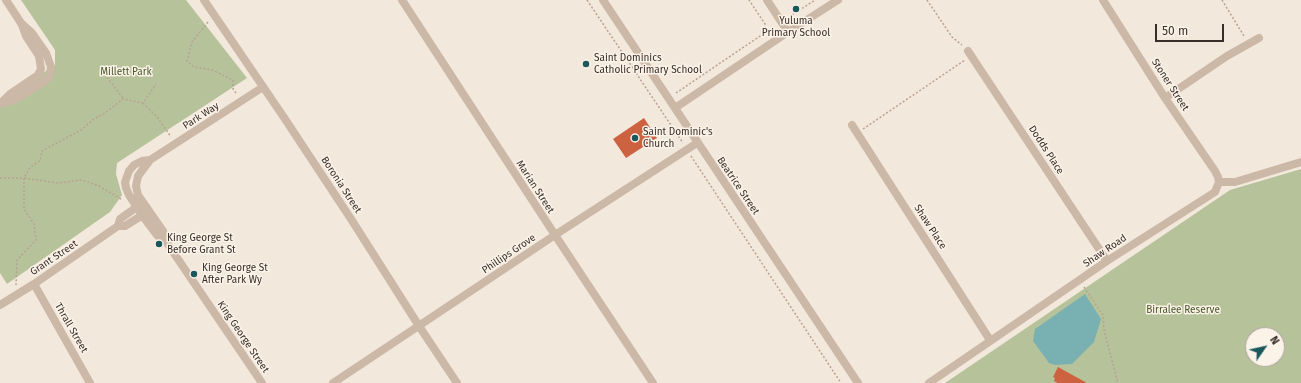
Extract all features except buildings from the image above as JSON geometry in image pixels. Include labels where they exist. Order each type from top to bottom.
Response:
[{"type":"street","points":[[6,0],[21,23],[41,44],[50,61],[51,67],[50,74],[45,81],[14,100],[0,104],[10,94],[40,74],[41,60],[26,36],[21,23]]},
{"type":"street","name":"Boronia Street","points":[[204,0],[351,219],[457,383]]},
{"type":"street","name":"Marian Street","points":[[402,0],[653,383]]},
{"type":"street","name":"Beatrice Street","points":[[603,0],[858,383]]},
{"type":"street","points":[[767,0],[788,32]]},
{"type":"street","points":[[675,108],[838,0]]},
{"type":"street","name":"Stoner Street","points":[[1103,0],[1165,98],[1215,171],[1219,182]]},
{"type":"street","points":[[1165,98],[1259,38]]},
{"type":"street","name":"Dodds Place","points":[[969,53],[1107,260]]},
{"type":"street","name":"Park Way","points":[[138,176],[150,160],[263,87]]},
{"type":"street","name":"Shaw Place","points":[[852,125],[990,340]]},
{"type":"street","name":"Phillips Grove","points":[[333,383],[555,235],[697,143]]},
{"type":"street","name":"Park Way","points":[[129,171],[134,165],[142,160],[150,160]]},
{"type":"street","points":[[1219,182],[1235,182],[1301,162]]},
{"type":"street","name":"King George Street","points":[[129,171],[125,182],[129,195],[146,213],[157,235],[167,243],[262,383]]},
{"type":"street","name":"King George Street","points":[[138,176],[137,190],[140,205]]},
{"type":"street","name":"Shaw Road","points":[[928,383],[1107,260],[1215,192],[1219,182]]},
{"type":"street","name":"Grant Street","points":[[118,226],[120,219],[140,205]]},
{"type":"street","name":"Grant Street","points":[[0,305],[34,284],[118,226],[125,226],[146,213]]},
{"type":"street","name":"Thrall Street","points":[[34,284],[90,383]]},
{"type":"path","points":[[587,0],[841,383]]},
{"type":"path","points":[[674,95],[766,32],[765,24],[749,0]]},
{"type":"path","points":[[792,15],[815,0]]},
{"type":"path","points":[[857,133],[969,53],[952,37],[927,0]]},
{"type":"path","points":[[1222,0],[1248,44]]},
{"type":"path","points":[[214,15],[192,42],[188,61],[194,67],[212,70],[233,80],[233,89],[241,102]]},
{"type":"path","points":[[102,71],[123,98],[143,103],[158,118],[175,144]]},
{"type":"path","points":[[143,103],[156,84]]},
{"type":"path","points":[[16,294],[17,260],[36,240],[34,224],[24,209],[24,178],[30,167],[40,161],[42,151],[81,130],[94,118],[105,113],[123,98]]},
{"type":"path","points":[[0,178],[24,178],[58,183],[82,180],[99,186],[124,200]]},
{"type":"path","points":[[1079,280],[1103,316],[1104,330],[1118,383]]},
{"type":"green space","name":"Millett Park","points":[[21,0],[186,0],[247,78],[117,163],[116,174],[122,195],[110,212],[7,284],[0,273],[0,101],[55,65],[55,50]]},
{"type":"green space","name":"Birralee Reserve","points":[[1301,169],[1301,383],[945,383],[1230,190]]},
{"type":"water","points":[[1085,294],[1101,319],[1094,342],[1072,364],[1055,365],[1049,363],[1033,341],[1035,329]]},
{"type":"place","name":"Yuluma Primary School","points":[[796,9]]},
{"type":"place","name":"Saint Dominics Catholic Primary School","points":[[586,64]]},
{"type":"place","name":"Saint Dominic's Church","points":[[635,138]]},
{"type":"place","name":"King George St Before Grant St","points":[[159,244]]},
{"type":"place","name":"King George St After Park Wy","points":[[194,274]]}]
